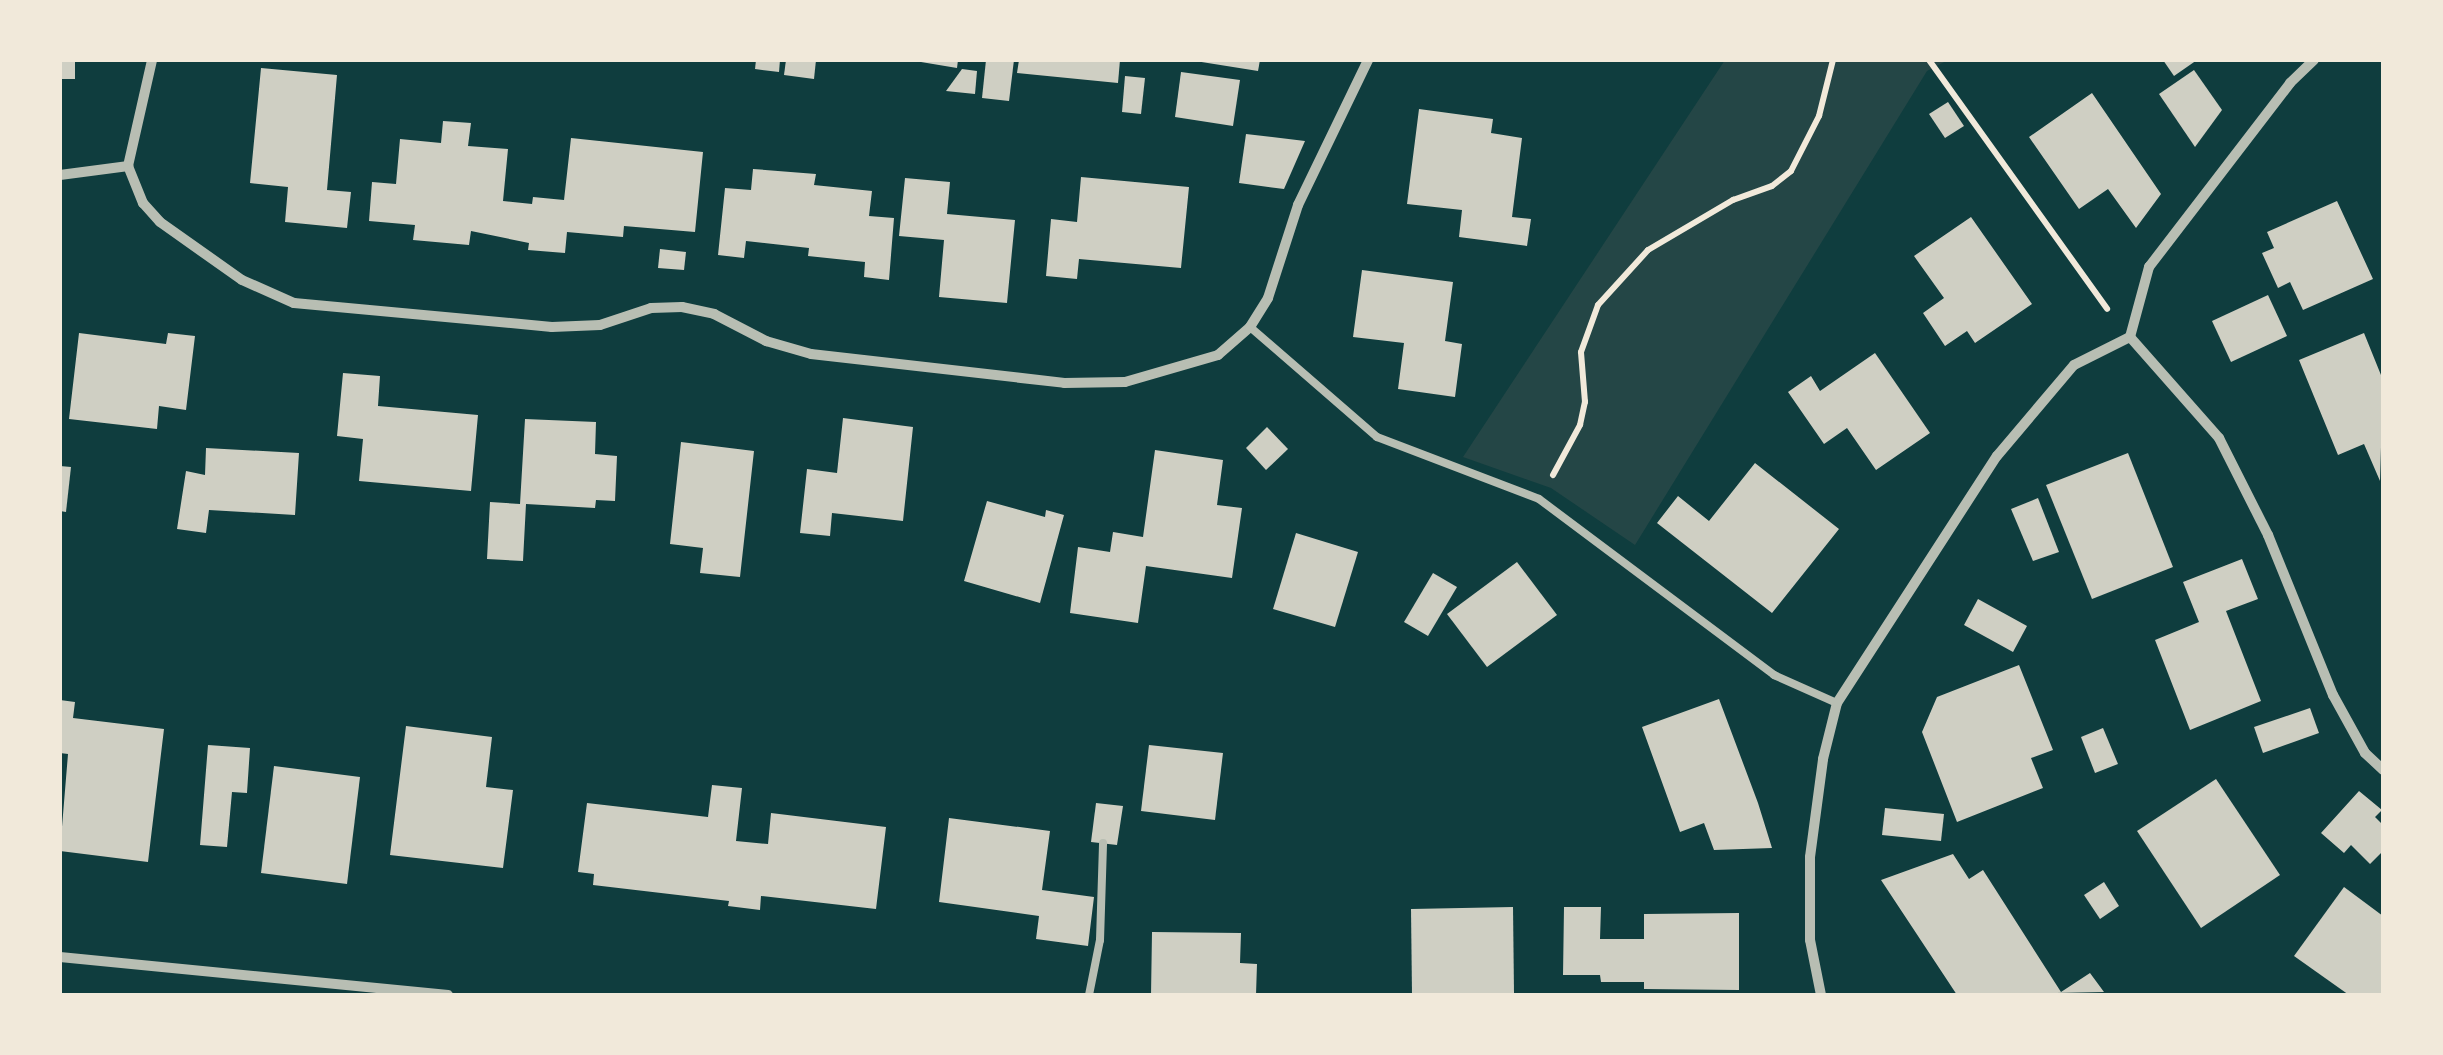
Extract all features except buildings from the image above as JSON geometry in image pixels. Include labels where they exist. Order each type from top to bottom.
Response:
[{"type":"street","points":[[152,60],[128,166],[143,203],[160,222],[242,280],[294,303],[552,327],[600,325],[651,308],[682,307],[714,314],[766,341],[811,354],[1064,384],[1125,382],[1172,372],[1218,354],[1250,327],[1268,298],[1298,204],[1368,60]]},
{"type":"street","points":[[1820,995],[1810,940],[1810,857],[1823,759],[1838,703],[1997,456],[2041,399],[2074,366],[2130,337],[2148,267],[2290,83],[2314,60]]},
{"type":"street","points":[[60,175],[128,166]]},
{"type":"street","points":[[2130,337],[2220,438],[2268,535],[2333,695],[2365,754],[2383,770]]},
{"type":"street","points":[[60,957],[448,995]]},
{"type":"lane","points":[[1250,327],[1378,437],[1539,499],[1774,675],[1838,703]]},
{"type":"lane","points":[[1089,995],[1100,940],[1103,843]]},
{"type":"path","points":[[1539,499],[1580,425],[1585,402],[1581,352],[1598,305],[1648,250],[1733,200],[1772,186],[1791,171],[1819,116],[1833,60]]},
{"type":"path","points":[[1930,60],[2130,337]]},
{"type":"shaded area","points":[[1725,60],[1948,60],[1927,71],[1635,545],[1551,488],[1463,457]]}]
